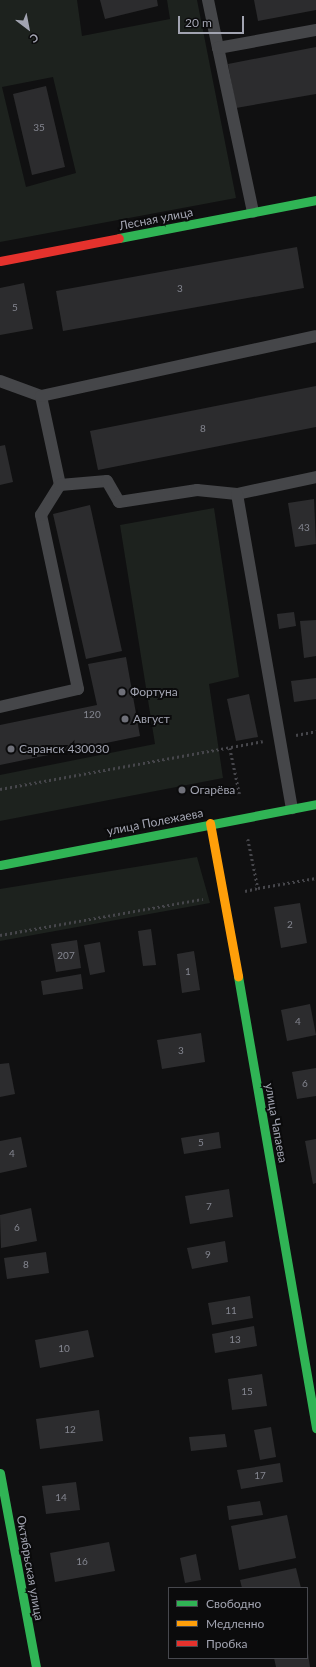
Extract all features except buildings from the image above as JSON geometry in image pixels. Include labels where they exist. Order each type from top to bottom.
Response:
[{"type":"street","name":"Лесная улица","points":[[0,261],[316,200]]},
{"type":"street","name":"улица Полежаева","points":[[0,865],[210,823],[316,804]]},
{"type":"street","name":"улица Чапаева","points":[[210,823],[224,895],[316,1428]]},
{"type":"street","name":"Октябрьская улица","points":[[0,1473],[36,1667]]},
{"type":"lane","points":[[208,0],[253,212]]},
{"type":"lane","points":[[218,48],[316,30]]},
{"type":"lane","points":[[0,381],[41,396],[316,336]]},
{"type":"lane","points":[[0,707],[78,689],[41,515],[60,485],[41,396]]},
{"type":"lane","points":[[60,485],[107,481],[119,502],[197,490],[237,494],[316,477]]},
{"type":"lane","points":[[237,494],[292,808]]},
{"type":"path","points":[[0,789],[230,748]]},
{"type":"path","points":[[0,935],[64,921],[258,888]]},
{"type":"shaded area","points":[[0,0],[77,0],[82,36],[170,19],[167,0],[197,0],[236,198],[0,242]],"holes":[[[53,77],[76,173],[26,187],[2,87]]]},
{"type":"shaded area","points":[[214,508],[239,677],[209,684],[223,778],[0,821],[0,775],[155,744],[120,525]]},
{"type":"shaded area","points":[[197,857],[210,903],[0,941],[0,889]]},
{"type":"traffic: fast","points":[[119,238],[316,200]]},
{"type":"traffic: fast","points":[[0,865],[316,804]]},
{"type":"traffic: fast","points":[[238,976],[316,1428]]},
{"type":"traffic: fast","points":[[0,1473],[36,1667]]},
{"type":"traffic: slow","points":[[210,823],[238,976]]},
{"type":"traffic: jam","points":[[0,261],[119,238]]},
{"type":"place","name":"Фортуна","points":[[122,692]]},
{"type":"place","name":"Август","points":[[125,719]]},
{"type":"place","name":"Саранск 430030","points":[[11,749]]},
{"type":"place","name":"Огарёва","points":[[182,790]]}]
